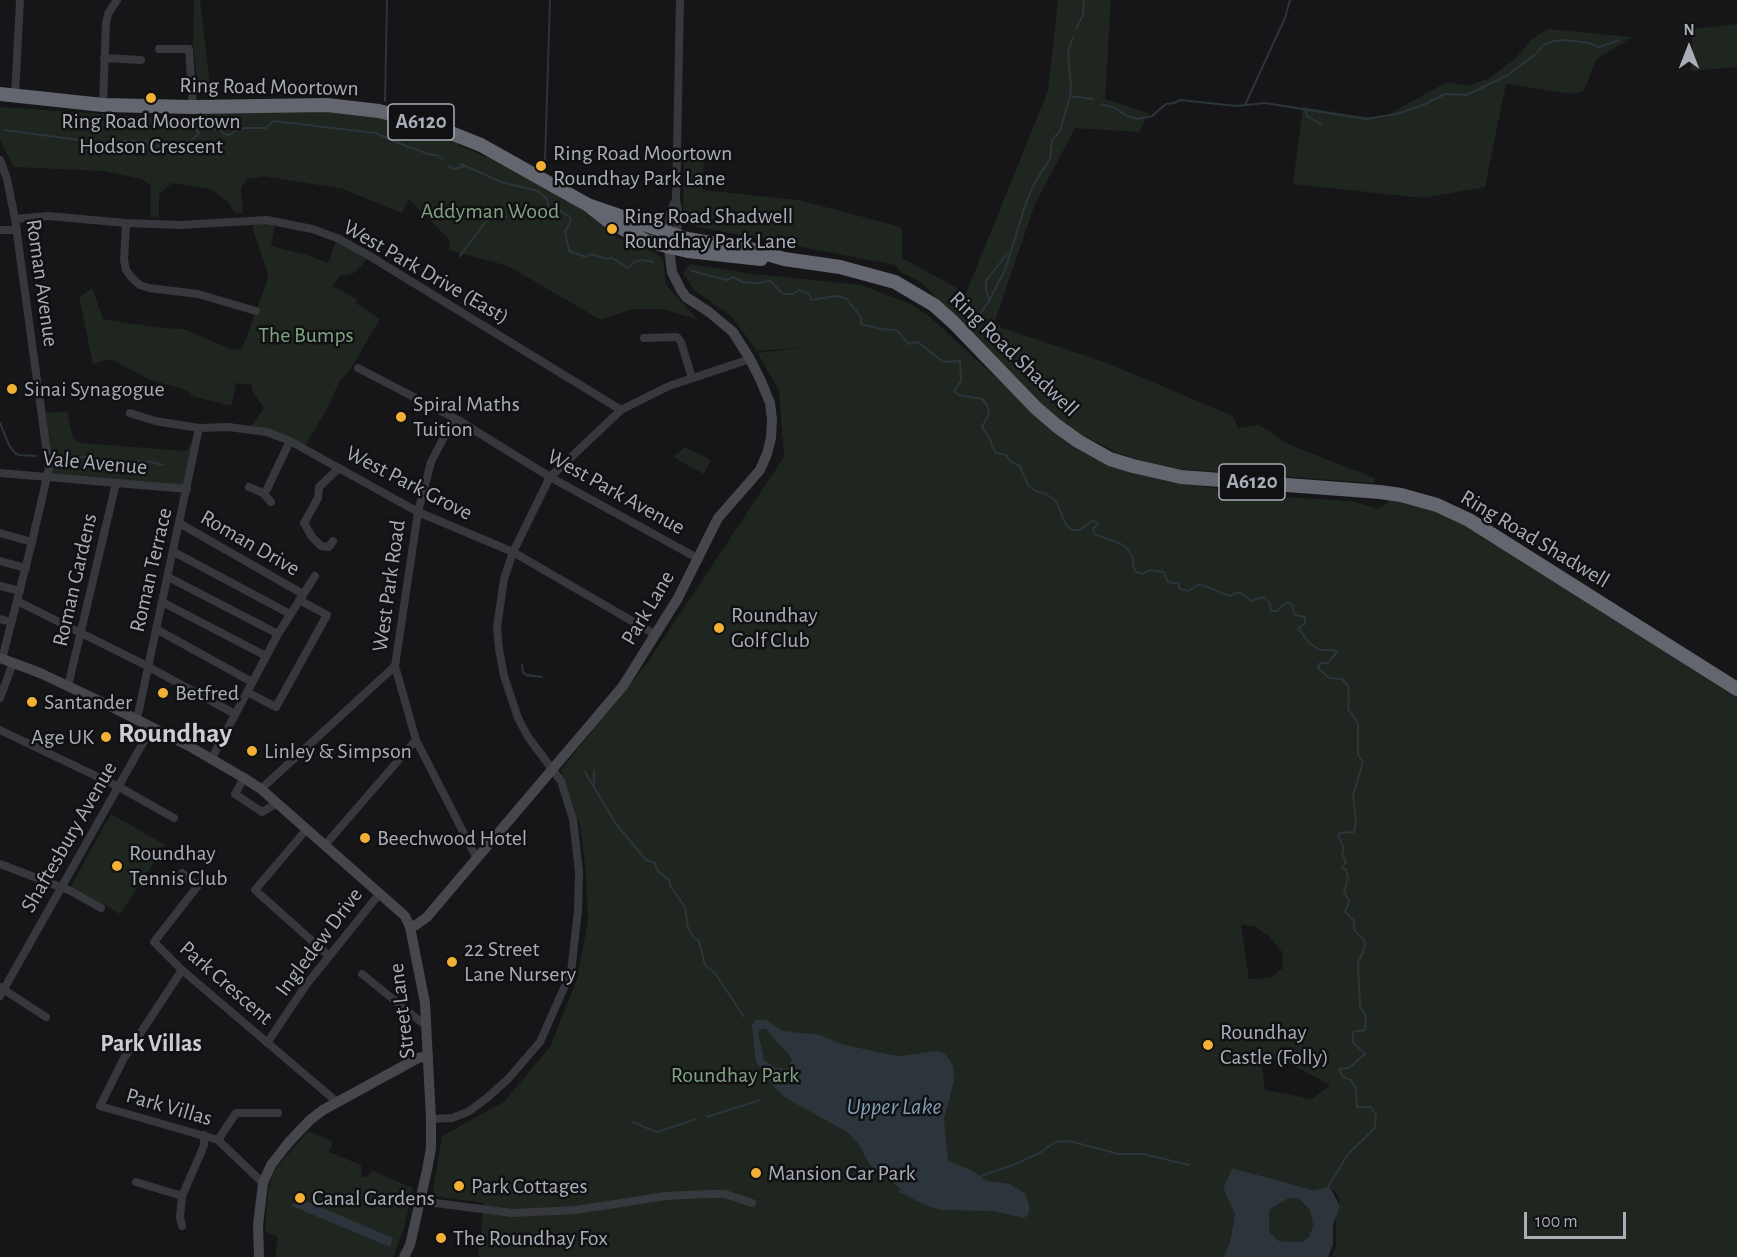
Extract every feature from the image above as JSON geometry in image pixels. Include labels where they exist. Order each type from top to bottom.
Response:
[{"type":"highway","name":"Ring Road Moortown","points":[[0,94],[103,105],[192,107],[327,105],[379,111],[444,129],[481,145],[588,205],[672,241]]},
{"type":"highway","name":"Ring Road Shadwell","points":[[672,241],[753,259],[784,259],[861,271],[886,279],[916,293],[953,322],[1036,408],[1057,426],[1110,459],[1181,477],[1380,492],[1437,505],[1468,520],[1737,689]]},
{"type":"street","points":[[15,96],[20,0]]},
{"type":"street","points":[[103,105],[108,14],[117,0]]},
{"type":"street","points":[[672,241],[678,210],[676,200],[680,0]]},
{"type":"street","points":[[159,49],[189,49],[192,107]]},
{"type":"street","points":[[104,58],[141,60]]},
{"type":"street","name":"Roman Avenue","points":[[0,160],[7,179],[17,230],[48,476],[1,658]]},
{"type":"street","name":"West Park Drive (East)","points":[[15,219],[48,216],[181,225],[267,220],[312,229],[337,238],[416,284],[621,410]]},
{"type":"street","points":[[126,223],[124,260],[126,270],[140,285],[198,294],[256,311]]},
{"type":"street","points":[[0,230],[17,230]]},
{"type":"street","name":"Park Lane","points":[[410,927],[427,917],[622,686],[656,635],[699,559],[718,518],[760,470],[771,438],[770,403],[750,359],[733,332],[686,297],[672,272],[672,241]]},
{"type":"street","points":[[644,338],[677,337],[681,342],[692,378]]},
{"type":"street","points":[[431,1119],[452,1118],[468,1112],[508,1079],[540,1042],[571,972],[578,911],[579,872],[573,819],[561,781],[528,736],[518,718],[504,676],[499,649],[497,627],[504,579],[513,552],[550,477],[621,410],[669,386],[750,359]]},
{"type":"street","name":"West Park Avenue","points":[[358,368],[454,418],[550,477],[699,559]]},
{"type":"street","name":"West Park Grove","points":[[130,413],[155,421],[199,428],[228,427],[267,432],[290,441],[418,512],[513,552],[656,635]]},
{"type":"street","name":"West Park Road","points":[[454,418],[431,462],[418,512],[395,666],[416,740],[476,857]]},
{"type":"street","name":"Roman Terrace","points":[[137,719],[199,428]]},
{"type":"street","points":[[263,493],[290,441]]},
{"type":"street","points":[[333,541],[328,551],[312,537],[304,523],[318,498],[319,487],[339,468]]},
{"type":"street","name":"Vale Avenue","points":[[0,472],[187,489]]},
{"type":"street","name":"Roman Gardens","points":[[69,686],[116,483]]},
{"type":"street","points":[[249,487],[263,493],[271,502]]},
{"type":"street","name":"Roman Drive","points":[[179,523],[327,615],[276,707],[247,692]]},
{"type":"street","points":[[0,533],[32,542]]},
{"type":"street","points":[[174,552],[290,614]]},
{"type":"street","points":[[0,561],[26,568]]},
{"type":"street","points":[[212,758],[278,634],[315,576]]},
{"type":"street","points":[[168,577],[278,634]]},
{"type":"street","points":[[0,586],[20,591]]},
{"type":"street","points":[[17,601],[147,666],[235,714]]},
{"type":"street","points":[[162,602],[266,656]]},
{"type":"street","points":[[0,619],[11,622]]},
{"type":"street","points":[[156,629],[252,682]]},
{"type":"street","name":"Street Lane","points":[[1,658],[69,686],[137,719],[244,777],[261,789],[405,916],[410,927],[425,1003],[431,1148],[410,1245],[404,1257]]},
{"type":"street","points":[[0,698],[13,663]]},
{"type":"street","points":[[261,789],[395,666]]},
{"type":"street","name":"Shaftesbury Avenue","points":[[1,990],[152,727]]},
{"type":"street","points":[[0,730],[119,787],[174,818]]},
{"type":"street","points":[[325,845],[416,740]]},
{"type":"street","points":[[244,777],[235,794],[262,812],[277,803]]},
{"type":"street","points":[[306,830],[255,890],[329,956]]},
{"type":"street","points":[[0,864],[62,887],[101,908]]},
{"type":"street","points":[[182,873],[198,886]]},
{"type":"street","name":"Park Crescent","points":[[203,879],[154,942],[182,970],[337,1102]]},
{"type":"street","name":"Ingledew Drive","points":[[267,1043],[306,985],[380,893]]},
{"type":"street","name":"Park Villas","points":[[182,970],[124,1058],[100,1106],[218,1140],[263,1183]]},
{"type":"street","points":[[362,974],[426,1026]]},
{"type":"street","points":[[1,990],[46,1017]]},
{"type":"street","points":[[259,1257],[258,1225],[263,1183],[271,1165],[289,1142],[310,1120],[337,1102],[418,1058],[428,1056]]},
{"type":"street","points":[[218,1140],[236,1113],[278,1113]]},
{"type":"street","points":[[182,1226],[180,1217],[182,1196],[204,1144],[204,1135]]},
{"type":"street","points":[[136,1182],[182,1196]]},
{"type":"street","points":[[420,1201],[512,1213],[576,1210],[666,1196],[707,1194],[735,1196],[752,1203]]},
{"type":"green space","points":[[194,0],[200,0],[211,94],[199,95],[193,42]]},
{"type":"green space","points":[[1058,0],[1111,0],[1105,99],[1149,113],[1139,132],[1075,128],[1035,204],[995,321],[1002,328],[1107,363],[1233,416],[1238,428],[1259,425],[1290,445],[1375,478],[1374,483],[1165,468],[1118,453],[1070,429],[1028,393],[922,283],[902,273],[895,265],[692,226],[683,221],[684,158],[704,158],[702,190],[799,200],[897,226],[902,229],[902,258],[966,293],[1048,91]]},
{"type":"green space","points":[[1737,24],[1737,67],[1691,71],[1693,29]]},
{"type":"green space","points":[[1548,29],[1632,37],[1596,60],[1584,91],[1573,94],[1506,84],[1485,187],[1422,198],[1293,184],[1303,107],[1380,119],[1447,82],[1467,86],[1488,79],[1514,60],[1533,38]]},
{"type":"green space","name":"Addyman Wood","points":[[0,107],[163,118],[221,113],[311,110],[353,112],[411,124],[461,140],[459,146],[497,161],[563,195],[618,238],[650,248],[663,260],[666,285],[697,319],[661,309],[632,309],[601,320],[508,266],[449,250],[450,242],[446,236],[409,199],[402,213],[343,189],[264,176],[247,179],[241,188],[243,213],[235,213],[226,200],[211,189],[172,183],[159,194],[159,218],[150,217],[151,186],[142,179],[103,171],[14,167],[0,140]]},
{"type":"green space","name":"The Bumps","points":[[252,220],[276,221],[271,246],[328,263],[337,238],[368,255],[354,273],[340,276],[333,286],[357,299],[356,303],[380,319],[351,368],[339,382],[328,407],[304,448],[249,429],[264,408],[252,391],[252,385],[236,383],[232,404],[227,405],[192,396],[186,390],[150,380],[111,359],[93,364],[79,297],[92,288],[103,319],[183,329],[234,350],[242,349],[268,276]]},
{"type":"green space","name":"Roundhay Park","points":[[690,264],[754,274],[861,285],[910,304],[929,316],[1057,434],[1087,454],[1122,469],[1162,480],[1214,488],[1229,494],[1352,501],[1378,509],[1392,499],[1421,505],[1450,517],[1514,555],[1737,698],[1737,1257],[1331,1257],[1336,1246],[1336,1216],[1340,1206],[1338,1195],[1330,1187],[1313,1190],[1232,1168],[1223,1189],[1235,1214],[1230,1242],[1223,1257],[478,1257],[484,1203],[439,1197],[433,1190],[442,1136],[504,1102],[550,1047],[577,979],[588,921],[586,875],[581,828],[561,770],[647,663],[784,457],[779,390],[757,353],[804,347],[757,351],[731,316],[694,290],[683,273]],"holes":[[[1241,925],[1254,926],[1269,936],[1282,952],[1283,968],[1270,978],[1249,979]],[[1261,1059],[1287,1062],[1330,1085],[1312,1099],[1265,1090]]]},
{"type":"green space","points":[[42,398],[44,398],[46,413],[67,411],[73,438],[81,443],[186,451],[192,442],[198,441],[187,489],[48,476]]},
{"type":"green space","points":[[685,447],[711,460],[704,474],[673,457]]},
{"type":"green space","name":"Roundhay Tennis Club","points":[[111,814],[165,845],[120,914],[71,886]]},
{"type":"green space","name":"Canal Gardens","points":[[308,1131],[333,1142],[329,1152],[361,1165],[363,1177],[367,1177],[373,1171],[413,1188],[404,1228],[393,1257],[275,1257],[278,1237],[265,1231],[268,1190],[274,1171]]},
{"type":"green space","points":[[1289,1198],[1298,1198],[1310,1210],[1313,1225],[1309,1237],[1301,1242],[1279,1241],[1269,1231],[1269,1210]]},
{"type":"water","name":"Upper Lake","points":[[756,1020],[766,1020],[783,1031],[820,1035],[841,1044],[900,1056],[942,1052],[953,1066],[954,1081],[944,1119],[948,1160],[987,1181],[1009,1184],[1020,1190],[1025,1194],[1029,1204],[1029,1214],[1024,1218],[993,1211],[941,1210],[899,1192],[901,1189],[876,1169],[874,1172],[859,1145],[849,1133],[786,1098],[774,1087],[756,1061],[752,1025]],"holes":[[[766,1029],[789,1055],[792,1060],[789,1067],[776,1068],[764,1060],[758,1032]]]},
{"type":"water","points":[[1232,1168],[1313,1190],[1330,1187],[1340,1206],[1333,1225],[1333,1245],[1328,1257],[1223,1257],[1230,1242],[1235,1214],[1223,1189]],"holes":[[[1289,1198],[1298,1198],[1310,1210],[1313,1225],[1309,1237],[1301,1242],[1279,1241],[1269,1231],[1269,1210]]]},
{"type":"water","points":[[297,1197],[393,1238],[390,1247],[292,1206]]},
{"type":"waterway","points":[[385,101],[387,0]]},
{"type":"waterway","points":[[545,161],[550,0]]},
{"type":"waterway","points":[[1076,29],[1083,15],[1084,0]]},
{"type":"waterway","points":[[1245,105],[1285,18],[1290,0]]},
{"type":"waterway","points":[[976,320],[1005,270],[1026,203],[1034,184],[1050,159],[1052,140],[1060,131],[1070,96],[1068,52],[1073,37]]},
{"type":"waterway","points":[[1102,104],[1138,119],[1152,116],[1166,104],[1180,100],[1237,106],[1265,103],[1366,119],[1396,114],[1421,106],[1445,94],[1467,95],[1508,75],[1537,53],[1543,45],[1554,41],[1589,43],[1599,47],[1619,40]]},
{"type":"waterway","points":[[1070,96],[1093,99]]},
{"type":"waterway","points":[[1305,110],[1307,116],[1321,124]]},
{"type":"waterway","points":[[121,141],[147,141],[154,148],[158,145],[163,148],[186,146],[199,133],[196,129],[202,126],[220,130],[229,135],[244,128],[266,128],[273,121],[375,133],[443,159]]},
{"type":"waterway","points":[[4,130],[79,140],[92,146],[105,144]]},
{"type":"waterway","points":[[461,164],[501,182],[538,191],[547,199],[549,210],[556,212],[559,210],[569,216],[571,221],[565,232],[569,251],[586,257],[591,254],[607,259],[612,258],[628,268],[634,262],[642,260],[653,262]]},
{"type":"waterway","points":[[448,166],[454,169],[465,166]]},
{"type":"waterway","points":[[460,256],[489,217],[506,217]]},
{"type":"waterway","points":[[989,300],[986,281],[1007,254]]},
{"type":"waterway","points":[[692,271],[727,280],[733,277],[743,282],[770,281],[783,294],[793,294],[799,290],[809,294],[812,300],[835,296],[846,298],[861,317],[861,324],[896,330],[909,344],[918,342],[943,362],[960,361],[961,381],[954,391],[959,395],[982,399],[987,405],[989,414],[982,427],[996,453],[1006,455],[1010,461],[1020,466],[1028,485],[1035,491],[1046,494],[1056,501],[1066,525],[1073,530],[1080,530],[1093,520],[1098,524],[1093,529],[1094,534],[1128,549],[1136,572],[1142,574],[1150,570],[1164,572],[1167,581],[1178,583],[1180,589],[1188,591],[1200,584],[1229,596],[1240,592],[1251,601],[1264,597],[1270,603],[1271,611],[1277,611],[1287,602],[1291,604],[1295,615],[1305,617],[1305,624],[1298,628],[1309,643],[1320,650],[1337,652],[1328,663],[1320,663],[1318,668],[1329,678],[1342,679],[1348,686],[1348,709],[1358,723],[1358,755],[1363,762],[1353,796],[1356,821],[1354,832],[1340,833],[1338,836],[1344,848],[1342,854],[1346,862],[1342,868],[1346,870],[1348,878],[1344,892],[1349,900],[1345,912],[1354,921],[1354,930],[1364,940],[1365,947],[1358,963],[1360,1006],[1366,1017],[1365,1030],[1353,1032],[1353,1042],[1365,1054],[1349,1068],[1339,1069],[1343,1077],[1351,1080],[1356,1089],[1357,1107],[1371,1107],[1376,1115],[1375,1128],[1348,1154],[1328,1187]]},
{"type":"waterway","points":[[0,423],[15,453],[36,456]]},
{"type":"waterway","points":[[75,457],[151,462],[163,465]]},
{"type":"waterway","points":[[522,665],[526,675],[542,677]]},
{"type":"waterway","points":[[594,771],[594,785]]},
{"type":"waterway","points":[[585,772],[616,824],[646,860],[655,863],[657,870],[669,880],[671,887],[685,907],[688,928],[693,937],[699,941],[705,965],[715,973],[744,1017]]},
{"type":"waterway","points":[[707,1117],[760,1100]]},
{"type":"waterway","points":[[632,1122],[657,1132],[696,1119]]},
{"type":"waterway","points":[[981,1176],[1040,1153],[1055,1142],[1069,1141],[1119,1154],[1143,1154],[1189,1165]]},
{"type":"place","name":"Ring Road Moortown Hodson Crescent","points":[[151,98]]},
{"type":"place","name":"Ring Road Moortown Roundhay Park Lane","points":[[541,166]]},
{"type":"place","name":"Ring Road Shadwell Roundhay Park Lane","points":[[612,229]]},
{"type":"place","name":"Sinai Synagogue","points":[[12,389]]},
{"type":"place","name":"Spiral Maths Tuition","points":[[401,417]]},
{"type":"place","name":"Roundhay Golf Club","points":[[719,628]]},
{"type":"place","name":"Betfred","points":[[163,693]]},
{"type":"place","name":"Santander","points":[[32,702]]},
{"type":"place","name":"Age UK","points":[[106,737]]},
{"type":"place","name":"Linley & Simpson","points":[[252,751]]},
{"type":"place","name":"Beechwood Hotel","points":[[365,838]]},
{"type":"place","name":"Roundhay Tennis Club","points":[[117,866]]},
{"type":"place","name":"22 Street Lane Nursery","points":[[452,962]]},
{"type":"place","name":"Roundhay Castle (Folly)","points":[[1208,1045]]},
{"type":"place","name":"Mansion Car Park","points":[[756,1173]]},
{"type":"place","name":"Park Cottages","points":[[459,1186]]},
{"type":"place","name":"Canal Gardens","points":[[300,1198]]},
{"type":"place","name":"The Roundhay Fox","points":[[441,1238]]},
{"type":"district","name":"Roundhay","points":[[175,734]]},
{"type":"district","name":"Park Villas","points":[[151,1044]]}]
